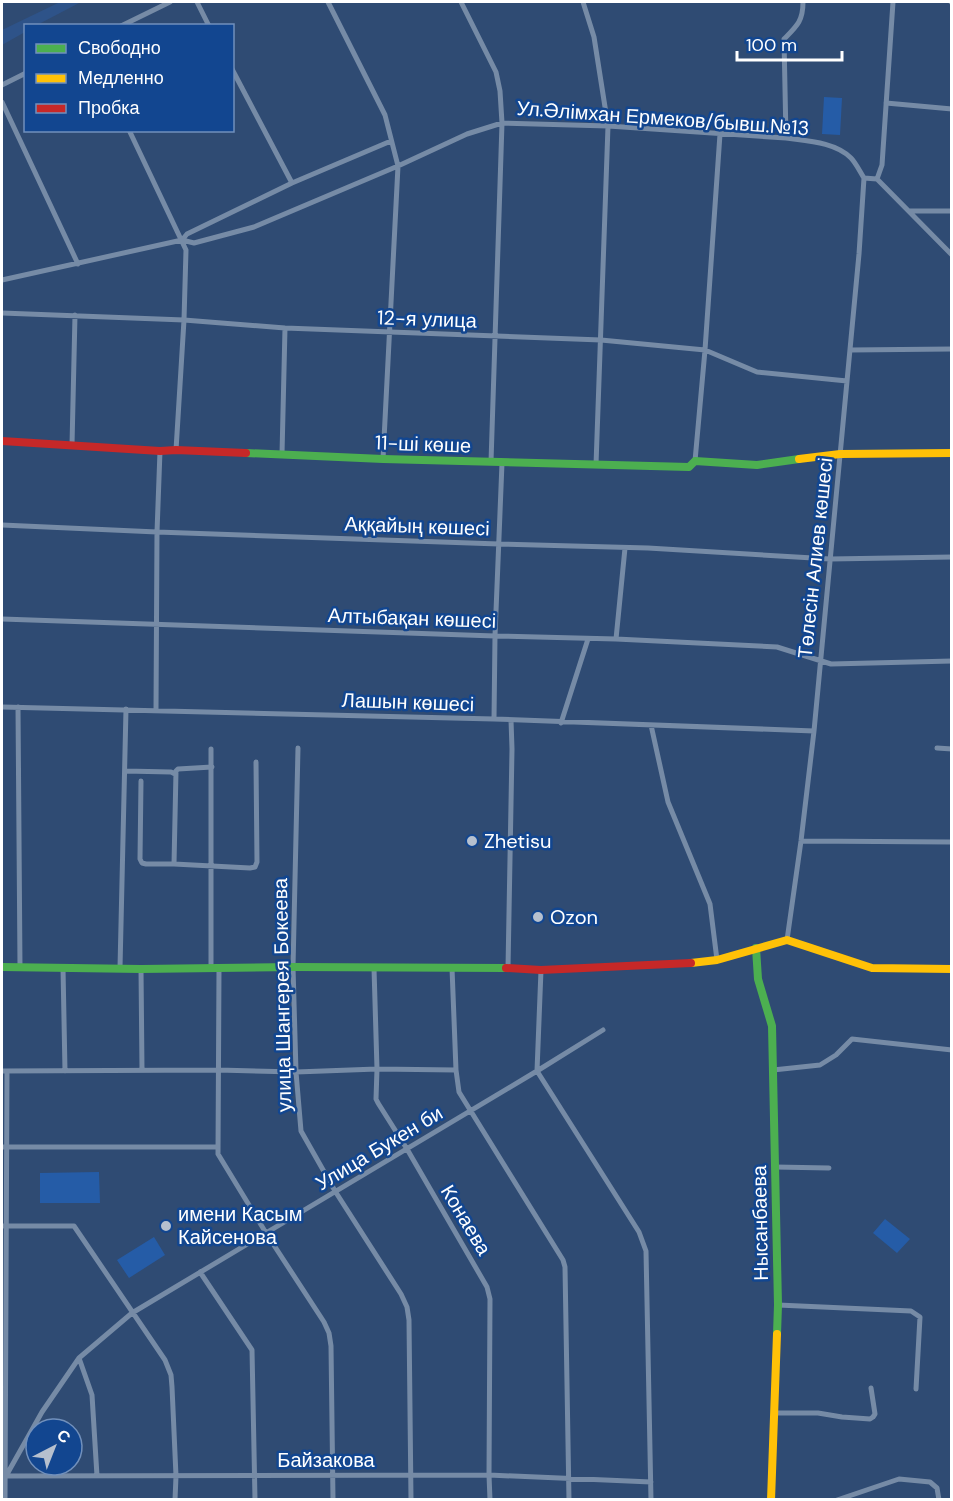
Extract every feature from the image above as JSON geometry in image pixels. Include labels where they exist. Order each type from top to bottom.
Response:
[{"type":"street","points":[[125,24],[170,2]]},
{"type":"street","points":[[197,2],[208,24]]},
{"type":"street","points":[[328,2],[385,115],[398,166],[383,459]]},
{"type":"street","points":[[461,2],[496,72],[500,91],[496,336],[491,462]]},
{"type":"street","points":[[583,2],[594,37],[608,126],[596,465]]},
{"type":"street","points":[[786,138],[784,39],[799,23],[803,2]]},
{"type":"street","points":[[877,179],[882,165],[893,2]]},
{"type":"street","points":[[234,73],[292,183]]},
{"type":"street","points":[[2,85],[24,74]]},
{"type":"street","points":[[2,102],[78,264]]},
{"type":"street","points":[[886,102],[951,109]]},
{"type":"street","name":"Ул.Әлімхан Ермеков/бывш.№13","points":[[2,280],[182,240],[194,243],[254,227],[467,134],[501,123],[608,126],[786,138],[814,142],[837,148],[851,158],[864,178]]},
{"type":"street","points":[[130,132],[186,250],[176,450]]},
{"type":"street","points":[[695,460],[720,134]]},
{"type":"street","name":"Ул.Әлімхан Ермеков/бывш.№13","points":[[182,240],[187,234],[292,183],[392,141]]},
{"type":"street","points":[[864,178],[877,179],[951,255]]},
{"type":"street","name":"Төлесін Алиев көшесі","points":[[787,940],[814,731],[859,254],[864,178]]},
{"type":"street","points":[[909,211],[951,212]]},
{"type":"street","name":"12-я улица","points":[[2,313],[75,315],[285,328],[601,340],[705,350],[757,372],[847,381]]},
{"type":"street","points":[[72,445],[75,315]]},
{"type":"street","points":[[282,453],[285,328]]},
{"type":"street","points":[[850,350],[951,348]]},
{"type":"street","name":"11-ші көше","points":[[2,441],[160,451],[689,467],[695,460],[757,465],[840,454],[951,453]]},
{"type":"street","points":[[156,710],[160,451]]},
{"type":"street","points":[[494,720],[502,463]]},
{"type":"street","name":"Аққайың көшесі","points":[[2,525],[659,549],[830,559],[951,557]]},
{"type":"street","points":[[616,639],[626,548]]},
{"type":"street","name":"Алтыбақан көшесі","points":[[2,619],[616,639],[777,647],[831,664],[951,661]]},
{"type":"street","points":[[561,723],[588,639]]},
{"type":"street","name":"Лашын көшесі","points":[[2,707],[511,720],[814,731]]},
{"type":"street","points":[[18,707],[20,967]]},
{"type":"street","points":[[120,968],[126,709]]},
{"type":"street","points":[[508,968],[511,720]]},
{"type":"street","points":[[651,725],[668,802],[710,904],[717,960]]},
{"type":"street","name":"улица Шангерея Бокеева","points":[[298,748],[293,967],[296,1072],[302,1135],[407,1307],[411,1500]]},
{"type":"street","points":[[937,748],[951,749]]},
{"type":"street","points":[[211,749],[211,866],[219,1157],[329,1333],[333,1500]]},
{"type":"street","points":[[141,781],[140,859],[142,863],[250,868],[255,867],[257,862],[256,762]]},
{"type":"street","points":[[174,864],[175,774],[178,769],[212,767]]},
{"type":"street","points":[[125,771],[175,774]]},
{"type":"street","points":[[801,841],[951,842]]},
{"type":"street","points":[[2,967],[508,968],[541,970],[686,964],[717,960],[787,940],[872,968],[951,969]]},
{"type":"street","name":"Нысанбаева","points":[[756,948],[758,980],[772,1026],[778,1305],[771,1500]]},
{"type":"street","points":[[63,968],[65,1071]]},
{"type":"street","name":"Конаева","points":[[374,968],[376,1100],[488,1287],[490,1299],[490,1500]]},
{"type":"street","points":[[452,968],[459,1092],[563,1260],[569,1500]]},
{"type":"street","points":[[141,969],[142,1070]]},
{"type":"street","points":[[541,970],[537,1071],[644,1241],[651,1500]]},
{"type":"street","name":"Улица Букен би","points":[[4,1476],[42,1412],[79,1358],[132,1313],[603,1030]]},
{"type":"street","points":[[773,1070],[820,1065],[836,1055],[852,1040],[951,1050]]},
{"type":"street","points":[[5,1500],[4,1071],[456,1070]]},
{"type":"street","points":[[4,1147],[218,1147]]},
{"type":"street","points":[[775,1167],[829,1168]]},
{"type":"street","points":[[4,1226],[74,1226],[165,1360],[171,1375],[175,1500]]},
{"type":"street","points":[[200,1272],[252,1350],[255,1500]]},
{"type":"street","points":[[778,1305],[911,1311],[920,1317],[916,1389]]},
{"type":"street","points":[[79,1358],[92,1395],[98,1476]]},
{"type":"street","points":[[774,1413],[818,1413],[870,1419],[875,1414],[871,1388]]},
{"type":"street","name":"Байзакова","points":[[4,1476],[489,1474],[651,1482]]},
{"type":"street","points":[[837,1500],[899,1479],[930,1482],[936,1488],[939,1500]]},
{"type":"shaded area","points":[[60,2],[81,2],[39,24],[24,24],[24,33],[2,45],[2,30]]},
{"type":"shaded area","points":[[824,97],[842,98],[840,135],[822,134]]},
{"type":"shaded area","points":[[99,1172],[100,1203],[40,1203],[40,1173]]},
{"type":"shaded area","points":[[885,1219],[910,1239],[897,1253],[873,1233]]},
{"type":"shaded area","points":[[154,1237],[165,1255],[129,1278],[117,1260]]},
{"type":"traffic: fast","points":[[246,453],[689,467],[695,461],[757,465],[799,459]]},
{"type":"traffic: fast","points":[[756,948],[758,979],[772,1026],[777,1334]]},
{"type":"traffic: fast","points":[[2,967],[506,968]]},
{"type":"traffic: slow","points":[[799,459],[840,454],[952,453]]},
{"type":"traffic: slow","points":[[691,963],[717,960],[787,940],[872,968],[952,969]]},
{"type":"traffic: slow","points":[[771,1500],[777,1334]]},
{"type":"traffic: jam","points":[[2,441],[160,451],[246,453]]},
{"type":"traffic: jam","points":[[506,968],[541,970],[691,963]]},
{"type":"place","name":"Zhetisu","points":[[472,841]]},
{"type":"place","name":"Ozon","points":[[538,917]]},
{"type":"place","name":"имени Касым Кайсенова","points":[[166,1226]]}]
